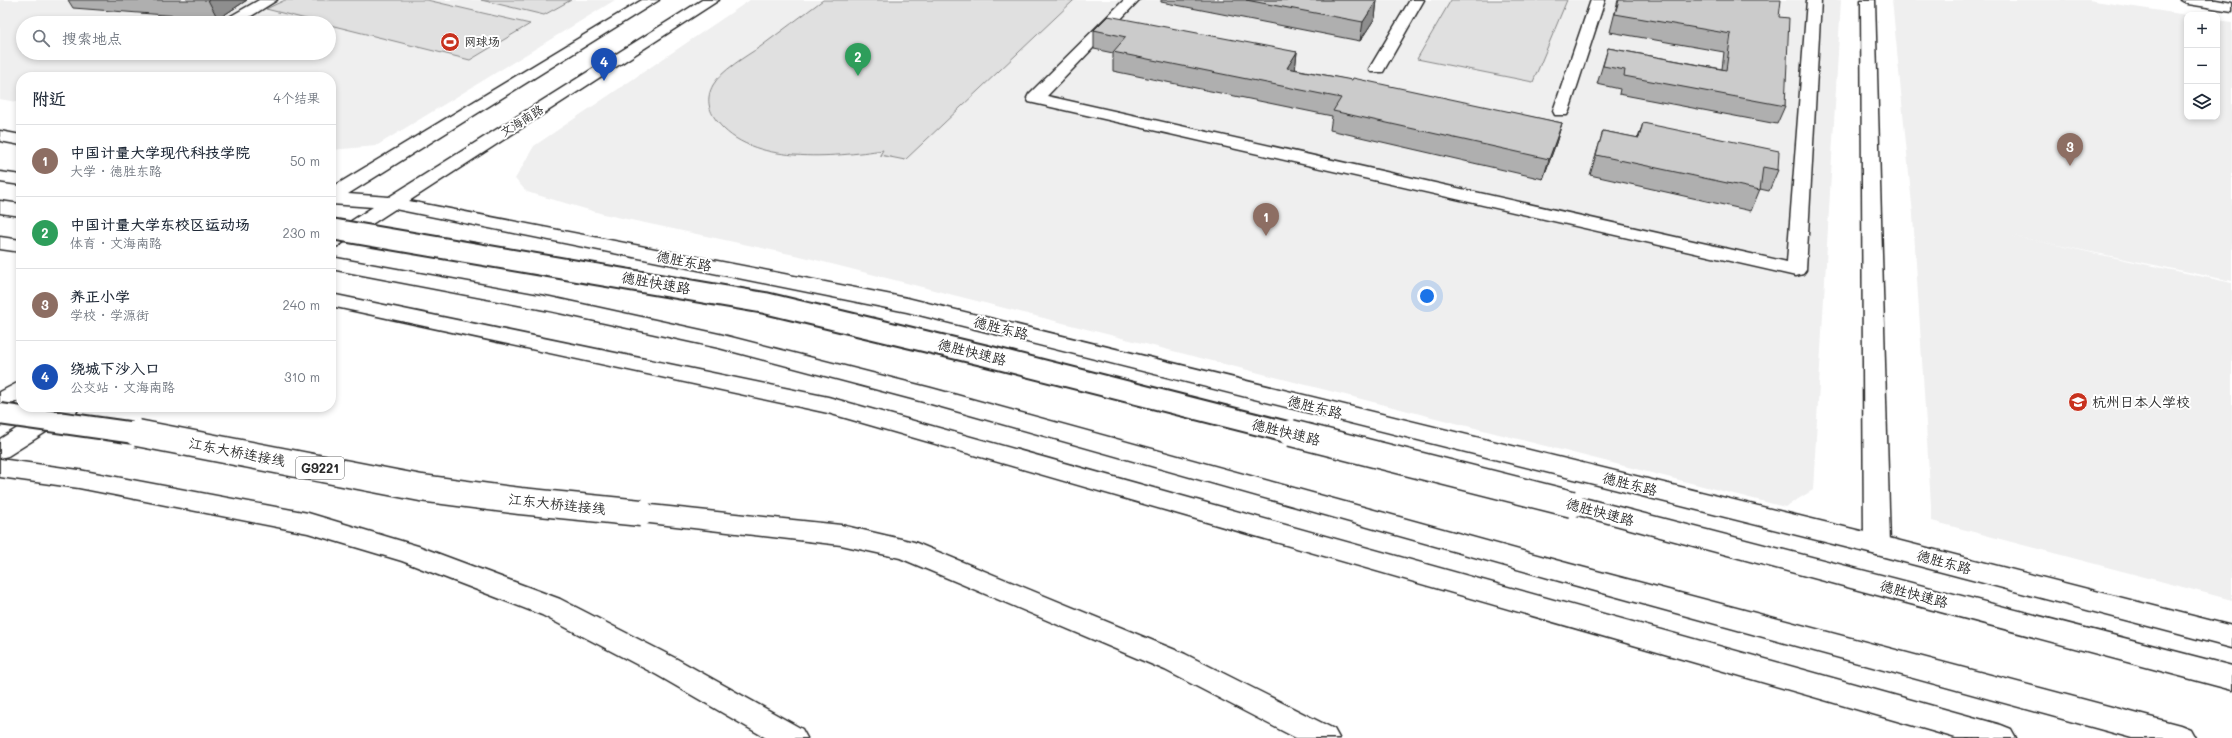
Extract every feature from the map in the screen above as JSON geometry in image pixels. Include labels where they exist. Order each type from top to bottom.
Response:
[{"type":"main road","points":[[241,16],[270,0]]},
{"type":"main road","points":[[336,194],[652,0]]},
{"type":"main road","name":"文海南路","points":[[336,239],[712,0]]},
{"type":"main road","points":[[1132,0],[1035,98],[1796,270],[1814,0]]},
{"type":"main road","points":[[1377,69],[1417,0]]},
{"type":"main road","points":[[1561,111],[1598,0]]},
{"type":"main road","points":[[1868,0],[1877,545]]},
{"type":"main road","points":[[2188,0],[2232,7]]},
{"type":"main road","points":[[0,136],[16,139]]},
{"type":"main road","points":[[0,150],[16,152]]},
{"type":"main road","points":[[0,177],[16,179]]},
{"type":"main road","name":"德胜东路","points":[[336,198],[392,204],[907,305],[1877,545],[2232,637]]},
{"type":"main road","points":[[0,207],[16,209]]},
{"type":"main road","name":"德胜快速路","points":[[336,230],[765,303],[994,358],[1572,504],[2232,678]]},
{"type":"main road","points":[[0,243],[16,245]]},
{"type":"main road","points":[[336,264],[550,304],[727,343],[938,398],[1570,574],[2180,738]]},
{"type":"main road","points":[[336,301],[828,405],[2001,738]]},
{"type":"main road","points":[[0,402],[16,393]]},
{"type":"main road","points":[[0,450],[60,412]]},
{"type":"main road","name":"江东大桥连接线","points":[[0,414],[132,432],[421,488],[520,501],[842,535],[905,550],[1175,662],[1324,738]]},
{"type":"main road","points":[[0,468],[79,479],[308,523],[409,553],[527,596],[667,667],[792,738]]},
{"type":"shaded area","points":[[0,0],[615,0],[376,146],[336,150],[336,72],[16,72],[16,102],[0,99]]},
{"type":"shaded area","name":"网球场","points":[[285,0],[427,0],[530,24],[470,60],[336,26],[336,16],[294,16],[266,9]]},
{"type":"shaded area","points":[[481,0],[571,0],[544,15]]},
{"type":"shaded area","points":[[750,0],[1841,0],[1813,490],[1785,507],[804,257],[603,214],[527,192],[515,179],[534,146]]},
{"type":"shaded area","points":[[823,0],[1074,0],[905,160],[880,155],[883,150],[818,156],[771,152],[750,146],[732,135],[714,117],[709,104],[709,95],[713,85],[722,74],[734,64],[760,47]]},
{"type":"shaded area","points":[[1451,0],[1567,0],[1533,82],[1417,59]]},
{"type":"shaded area","points":[[1892,0],[2088,0],[2184,15],[2184,120],[2220,120],[2220,20],[2232,22],[2232,281],[2009,235],[2232,283],[2232,600],[1932,521],[1913,215]]},
{"type":"building","points":[[1246,0],[1377,0],[1363,22]]},
{"type":"building","points":[[1619,0],[1781,0],[1779,17],[1789,18],[1785,106],[1624,76],[1625,70],[1603,66],[1608,48],[1726,70],[1731,34],[1615,14]]},
{"type":"building","points":[[1108,16],[1297,52],[1287,68],[1352,80],[1353,78],[1562,123],[1549,159],[1333,111],[1341,98],[1113,52],[1126,37],[1094,30]]},
{"type":"building","points":[[1643,123],[1779,151],[1778,170],[1763,167],[1760,190],[1596,155],[1603,131],[1639,138]]},
{"type":"place","name":"网球场","points":[[450,42]]},
{"type":"place","name":"中国计量大学东校区运动场","points":[[858,76]]},
{"type":"place","name":"绕城下沙入口","points":[[604,81]]},
{"type":"place","name":"养正小学","points":[[2070,166]]},
{"type":"place","name":"中国计量大学现代科技学院","points":[[1266,236]]},
{"type":"place","name":"杭州日本人学校","points":[[2078,402]]}]
